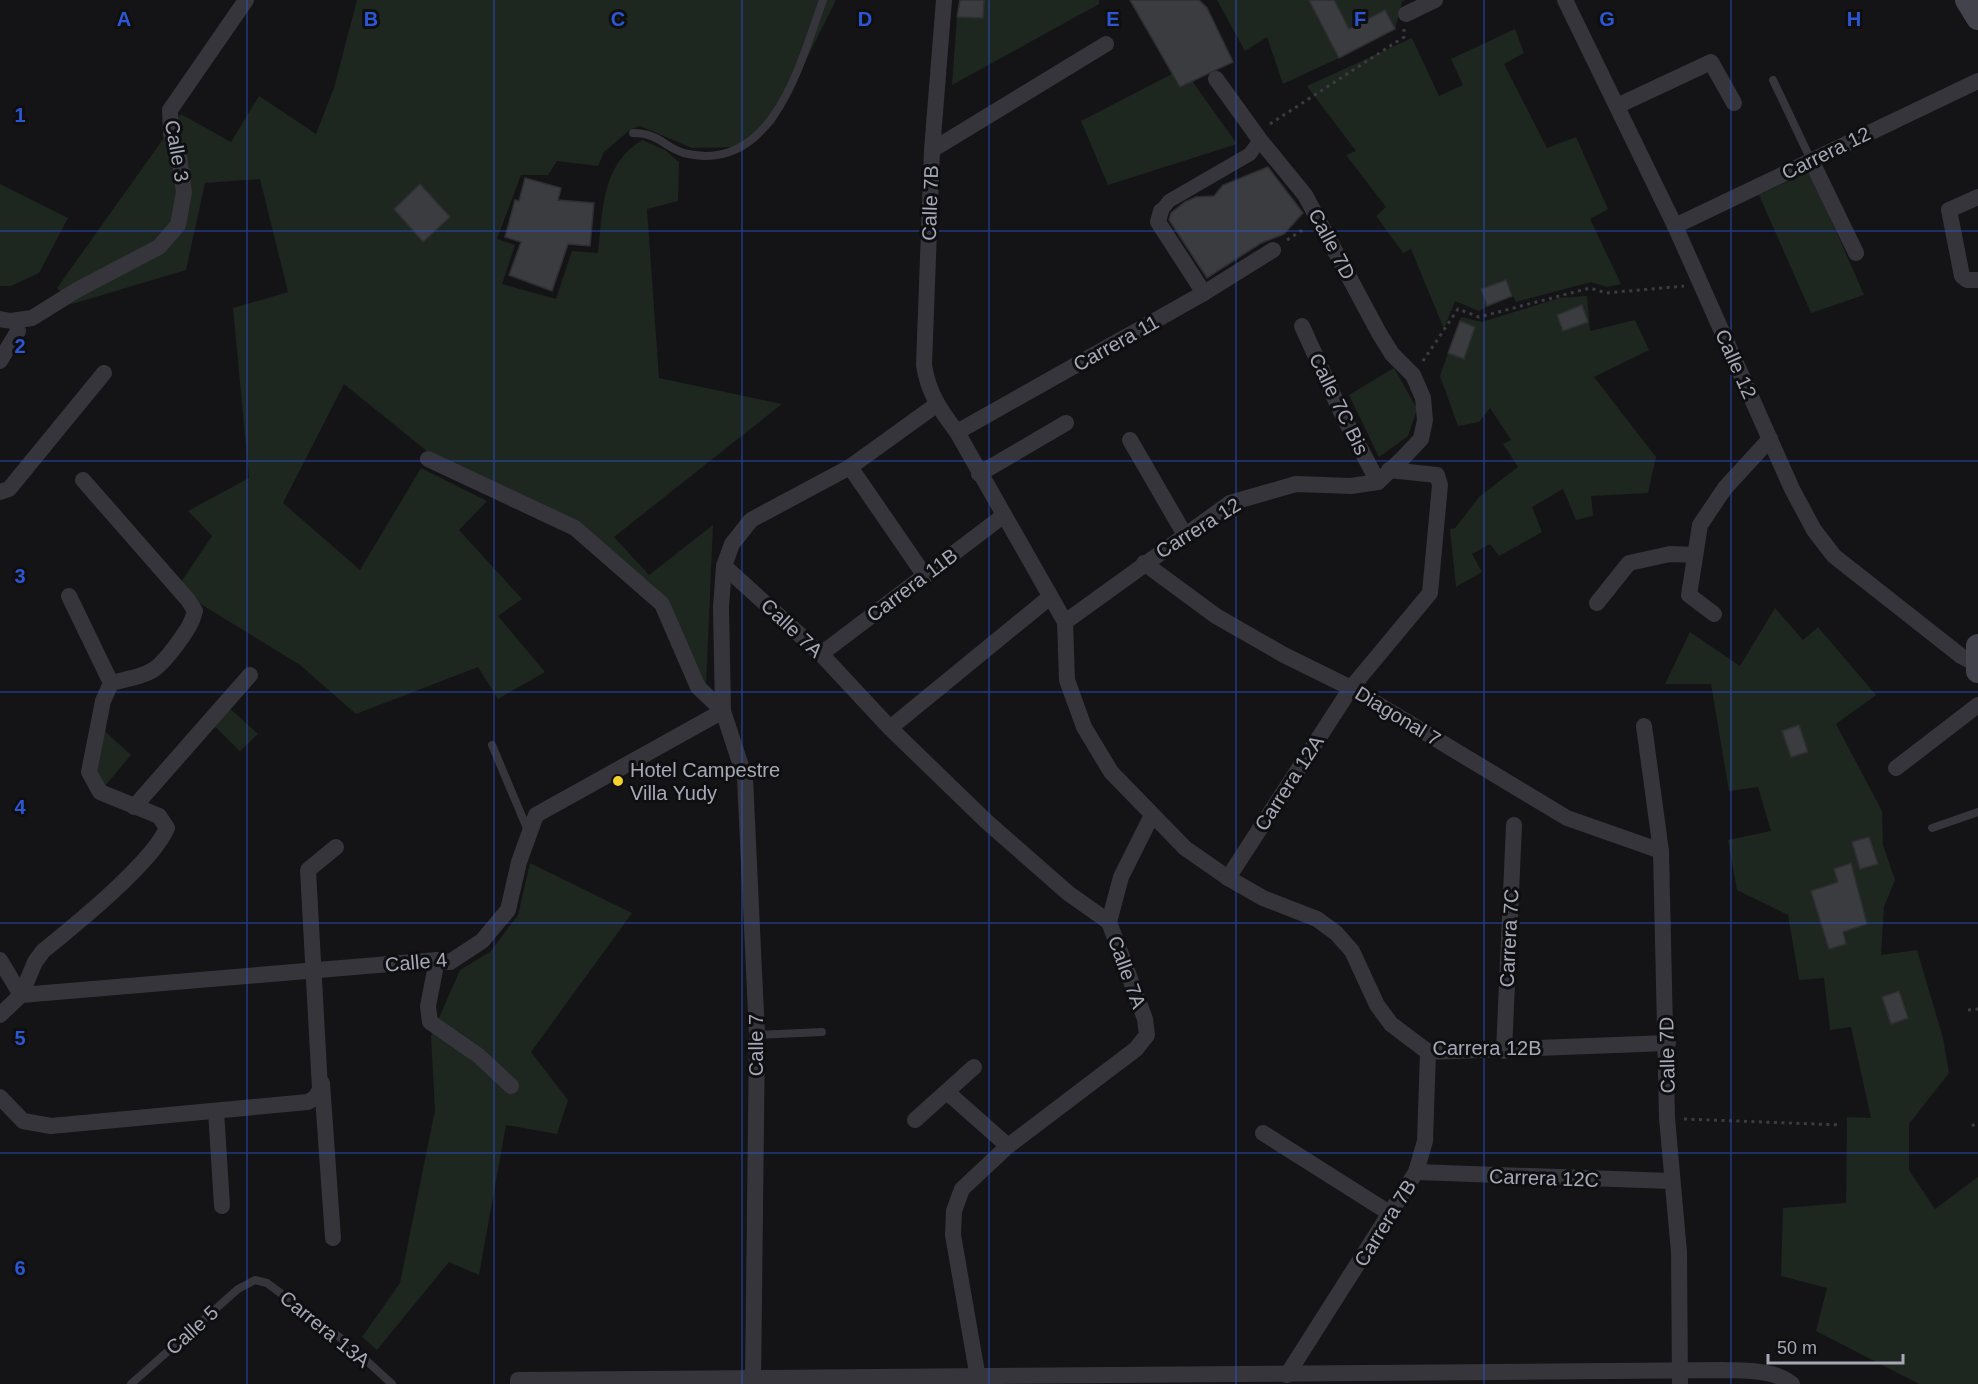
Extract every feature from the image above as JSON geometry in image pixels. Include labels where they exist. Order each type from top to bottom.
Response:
[{"type":"street","name":"Calle 3","points":[[0,319],[11,321],[32,318],[77,290],[159,247],[178,225],[184,192],[178,156],[171,134],[170,110],[246,0]]},
{"type":"street","name":"Calle 7B","points":[[944,0],[932,150],[924,364],[927,385],[936,405],[957,432],[1065,622]]},
{"type":"street","points":[[1406,14],[1435,0]]},
{"type":"street","name":"Calle 12","points":[[1568,1],[1675,226],[1792,489],[1814,530],[1834,556],[1961,656],[1977,660]]},
{"type":"street","points":[[932,150],[1106,44]]},
{"type":"street","points":[[1617,106],[1711,62],[1734,103]]},
{"type":"street","name":"Calle 7D","points":[[1216,78],[1320,218],[1379,333],[1392,354],[1413,375],[1424,398],[1425,420],[1421,439],[1383,476]]},
{"type":"street","name":"Carrera 12","points":[[1675,226],[1978,81]]},
{"type":"street","points":[[1204,293],[1158,222],[1161,211],[1169,201],[1250,154],[1258,136]]},
{"type":"street","points":[[1811,160],[1856,253]]},
{"type":"street","points":[[1978,197],[1949,210],[1962,276],[1967,280],[1978,280]]},
{"type":"street","name":"Carrera 11","points":[[957,432],[1204,293],[1273,250]]},
{"type":"street","name":"Calle 7C Bis","points":[[1302,326],[1341,412],[1383,476]]},
{"type":"street","points":[[0,361],[18,331]]},
{"type":"street","points":[[0,492],[9,489],[104,373]]},
{"type":"street","points":[[723,711],[721,607],[724,566],[732,544],[751,520],[850,467],[936,405]]},
{"type":"street","points":[[979,474],[1066,423]]},
{"type":"street","points":[[1714,614],[1689,595],[1700,525],[1725,488],[1770,439]]},
{"type":"street","points":[[1130,440],[1185,535]]},
{"type":"street","points":[[428,459],[574,528],[662,604],[698,687],[723,711]]},
{"type":"street","points":[[850,467],[925,576]]},
{"type":"street","name":"Carrera 12","points":[[1065,622],[1230,503],[1272,489],[1296,484],[1351,486],[1383,476],[1437,475],[1440,485],[1430,593],[1351,688]]},
{"type":"street","points":[[83,480],[188,600],[195,611],[193,622],[162,666],[146,675],[111,683]]},
{"type":"street","name":"Carrera 11B","points":[[821,654],[1003,516]]},
{"type":"street","points":[[1597,603],[1629,563],[1670,555],[1695,555]]},
{"type":"street","name":"Diagonal 7","points":[[1144,563],[1216,616],[1284,655],[1351,688],[1567,818],[1661,851]]},
{"type":"street","name":"Calle 7A","points":[[724,566],[821,654],[890,728],[986,821],[1068,893],[1109,922],[1145,1019],[1147,1035],[1136,1049],[1008,1146],[962,1189],[954,1211],[953,1235],[979,1381]]},
{"type":"street","points":[[0,1015],[21,995],[35,962],[44,951],[125,879],[163,837],[167,828],[159,816],[100,792],[89,772],[103,701],[111,683],[69,596]]},
{"type":"street","points":[[890,728],[1050,597]]},
{"type":"street","name":"Carrera 12B","points":[[1065,622],[1067,680],[1084,727],[1111,772],[1185,848],[1228,878],[1263,898],[1317,919],[1336,933],[1352,951],[1377,1005],[1391,1024],[1428,1052],[1504,1051],[1668,1043]]},
{"type":"street","points":[[134,807],[250,675]]},
{"type":"street","name":"Carrera 12A","points":[[1228,878],[1351,688]]},
{"type":"street","points":[[1896,768],[1978,705]]},
{"type":"street","name":"Calle 4","points":[[21,995],[437,960],[450,962],[482,942],[508,910],[519,862],[536,815],[723,711]]},
{"type":"street","name":"Calle 7","points":[[723,711],[745,778],[757,1035],[753,1381]]},
{"type":"street","name":"Calle 7D","points":[[1644,726],[1661,851],[1668,1043],[1667,1118],[1679,1252],[1680,1378]]},
{"type":"street","points":[[1109,922],[1121,878],[1152,815]]},
{"type":"street","name":"Carrera 7C","points":[[1504,1051],[1514,825]]},
{"type":"street","points":[[0,1097],[23,1121],[51,1126],[308,1102],[316,1097],[320,1089],[308,870],[336,847]]},
{"type":"street","points":[[0,960],[21,995]]},
{"type":"street","points":[[437,960],[428,1006],[430,1022],[479,1056],[510,1086]]},
{"type":"street","points":[[314,971],[333,1238]]},
{"type":"street","name":"Carrera 7B","points":[[1287,1375],[1416,1172],[1425,1141],[1428,1052]]},
{"type":"street","points":[[915,1120],[974,1067]]},
{"type":"street","points":[[947,1092],[1008,1146]]},
{"type":"street","points":[[216,1111],[222,1206]]},
{"type":"street","points":[[1263,1133],[1391,1214]]},
{"type":"street","name":"Carrera 12C","points":[[1416,1172],[1583,1180],[1671,1181]]},
{"type":"street","points":[[518,1382],[1187,1380],[1287,1375],[1428,1379],[1680,1378],[1756,1371],[1792,1384]]},
{"type":"lane","points":[[633,133],[645,133],[687,154],[722,154],[747,144],[780,109],[808,47],[823,0]]},
{"type":"lane","points":[[1773,80],[1811,160]]},
{"type":"lane","points":[[492,745],[529,834]]},
{"type":"lane","points":[[1932,828],[1978,813]]},
{"type":"lane","points":[[757,1035],[822,1032]]},
{"type":"lane","name":"Calle 5","points":[[131,1384],[238,1289],[255,1280]]},
{"type":"lane","name":"Carrera 13A","points":[[255,1280],[267,1282],[328,1329],[392,1384]]},
{"type":"path","points":[[1258,136],[1404,37],[1406,14]]},
{"type":"path","points":[[1273,250],[1320,218]]},
{"type":"path","points":[[1413,375],[1458,309],[1479,317],[1590,288],[1606,293],[1670,288],[1700,282]]},
{"type":"path","points":[[1968,1010],[1978,1009]]},
{"type":"path","points":[[1667,1118],[1840,1125]]},
{"type":"path","points":[[1972,1126],[1978,1122]]},
{"type":"shaded area","points":[[357,0],[836,0],[774,124],[740,147],[692,148],[640,126],[631,129],[604,152],[598,166],[557,161],[548,175],[521,175],[497,239],[515,245],[502,284],[556,299],[572,251],[598,253],[606,190],[611,175],[629,150],[642,140],[665,150],[679,162],[678,201],[647,209],[659,378],[782,404],[614,537],[649,575],[713,525],[706,686],[668,598],[662,600],[575,524],[428,452],[344,384],[283,503],[360,570],[421,468],[487,501],[459,530],[522,599],[498,616],[545,672],[498,699],[478,667],[356,714],[300,665],[196,601],[179,585],[212,536],[188,511],[249,478],[233,308],[288,292],[260,179],[205,183],[186,270],[72,304],[57,288],[181,114],[231,142],[259,96],[316,134],[334,88]]},
{"type":"shaded area","points":[[984,0],[1099,0],[1099,4],[952,85],[957,17]]},
{"type":"shaded area","points":[[1217,0],[1309,0],[1339,58],[1283,84],[1267,37],[1245,51]]},
{"type":"shaded area","points":[[1334,0],[1405,0],[1402,2],[1395,29],[1385,10],[1349,29]]},
{"type":"shaded area","points":[[1515,29],[1524,53],[1504,64],[1547,148],[1576,137],[1608,209],[1590,219],[1621,284],[1607,287],[1591,282],[1516,302],[1505,280],[1481,289],[1487,306],[1479,311],[1455,301],[1444,329],[1411,249],[1403,253],[1376,216],[1386,207],[1346,155],[1356,151],[1307,86],[1412,38],[1439,96],[1463,85],[1451,59]]},
{"type":"shaded area","points":[[1174,73],[1180,87],[1192,81],[1237,144],[1108,185],[1081,121]]},
{"type":"shaded area","points":[[1810,171],[1864,295],[1811,313],[1759,195]]},
{"type":"shaded area","points":[[0,184],[68,218],[39,273],[11,286],[0,286]]},
{"type":"shaded area","points":[[1587,296],[1590,331],[1635,320],[1649,350],[1594,377],[1656,457],[1648,493],[1591,496],[1593,516],[1576,520],[1563,489],[1532,507],[1542,532],[1499,556],[1490,544],[1472,554],[1482,572],[1456,587],[1450,529],[1455,528],[1480,496],[1518,467],[1503,444],[1511,440],[1490,408],[1479,422],[1458,426],[1440,376],[1448,353],[1464,359],[1475,328],[1460,321],[1461,317],[1482,322],[1559,298]]},
{"type":"shaded area","points":[[1394,368],[1417,409],[1408,436],[1379,457],[1349,395]]},
{"type":"shaded area","points":[[1775,608],[1803,640],[1818,627],[1876,695],[1836,724],[1882,811],[1883,845],[1895,880],[1884,907],[1881,955],[1917,950],[1943,1038],[1949,1073],[1909,1124],[1909,1170],[1935,1209],[1978,1177],[1978,1384],[1919,1384],[1816,1331],[1827,1288],[1781,1276],[1783,1208],[1846,1203],[1847,1117],[1871,1118],[1851,1027],[1830,1030],[1824,978],[1799,980],[1788,915],[1737,890],[1728,840],[1771,831],[1758,787],[1729,791],[1711,684],[1665,684],[1690,632],[1740,666]]},
{"type":"shaded area","points":[[225,704],[258,734],[240,751],[209,721]]},
{"type":"shaded area","points":[[98,725],[131,755],[100,792],[89,772]]},
{"type":"shaded area","points":[[530,863],[632,913],[531,1052],[568,1100],[557,1134],[506,1125],[479,1275],[449,1262],[377,1350],[362,1337],[400,1283],[435,1110],[431,1036],[460,970],[490,952],[518,915]]},
{"type":"building","points":[[960,0],[984,0],[983,18],[957,17]]},
{"type":"building","points":[[1130,0],[1199,0],[1207,8],[1233,62],[1180,87]]},
{"type":"building","points":[[1309,0],[1334,0],[1349,29],[1385,10],[1395,29],[1339,58]]},
{"type":"building","points":[[1268,167],[1303,213],[1284,234],[1261,243],[1207,278],[1169,220],[1171,213],[1185,202],[1196,197],[1214,196],[1223,185]]},
{"type":"building","points":[[525,178],[561,188],[558,200],[594,203],[590,246],[568,244],[552,291],[509,275],[521,242],[505,237],[515,200],[519,201]]},
{"type":"building","points":[[420,184],[450,217],[423,242],[394,209]]},
{"type":"building","points":[[1506,280],[1512,296],[1487,306],[1481,289]]},
{"type":"building","points":[[1582,305],[1588,322],[1563,331],[1557,315]]},
{"type":"building","points":[[1460,321],[1475,327],[1464,359],[1448,353]]},
{"type":"building","points":[[1799,725],[1808,752],[1791,757],[1782,731]]},
{"type":"building","points":[[1869,837],[1878,864],[1860,869],[1852,842]]},
{"type":"building","points":[[1851,863],[1867,924],[1843,932],[1846,944],[1829,949],[1811,891],[1838,882],[1834,869]]},
{"type":"building","points":[[1899,991],[1908,1018],[1891,1024],[1882,997]]},
{"type":"place","name":"Hotel Campestre Villa Yudy","points":[[618,781]]}]
